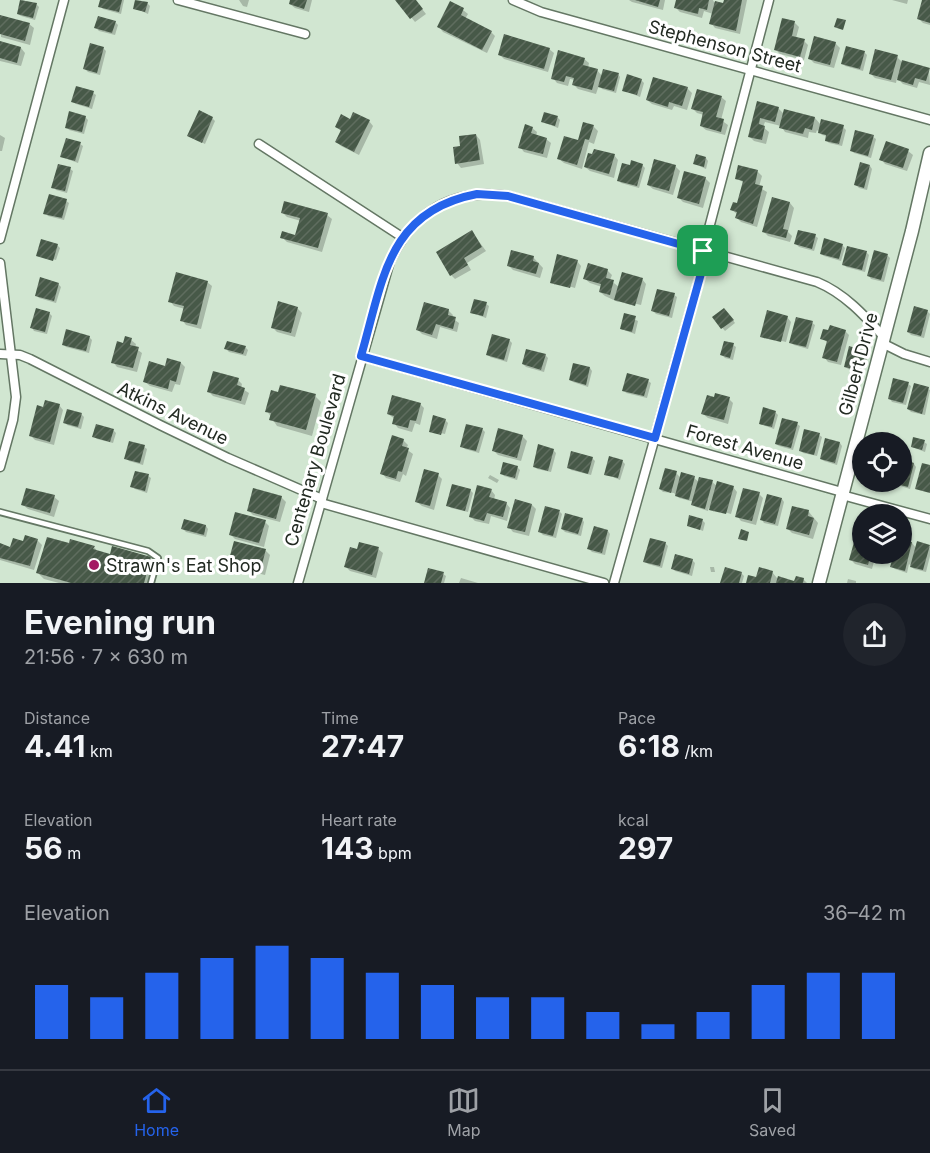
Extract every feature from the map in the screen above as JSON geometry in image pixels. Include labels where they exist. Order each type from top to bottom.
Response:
[{"type":"street","points":[[0,239],[64,0]]},
{"type":"street","points":[[178,0],[305,34]]},
{"type":"street","name":"Stephenson Street","points":[[513,0],[541,12],[930,120]]},
{"type":"street","points":[[614,583],[705,251],[769,0]]},
{"type":"street","points":[[258,144],[402,237]]},
{"type":"street","name":"Gilbert Drive","points":[[819,583],[883,340],[924,203],[930,153]]},
{"type":"street","name":"Centenary Boulevard","points":[[298,583],[390,261],[402,237],[422,216],[440,205],[477,194],[496,194],[817,282],[832,288],[846,299],[883,340]]},
{"type":"street","points":[[0,263],[16,405],[0,467]]},
{"type":"street","points":[[883,340],[904,354],[930,362]]},
{"type":"street","name":"Atkins Avenue","points":[[0,354],[30,358],[189,440],[321,501],[604,583]]},
{"type":"street","name":"Forest Avenue","points":[[361,356],[655,438],[930,519]]},
{"type":"lane","points":[[0,512],[148,551],[158,558],[151,583]]},
{"type":"building","points":[[20,0],[37,3],[33,18],[17,14]]},
{"type":"building","points":[[100,0],[122,0],[119,12],[98,7]]},
{"type":"building","points":[[135,0],[148,2],[145,12],[133,9]]},
{"type":"building","points":[[290,0],[307,0],[304,9],[289,4]]},
{"type":"building","points":[[395,0],[416,0],[423,9],[410,19]]},
{"type":"building","points":[[635,0],[660,0],[658,7]]},
{"type":"building","points":[[676,0],[709,0],[707,10],[699,8],[698,14],[674,8]]},
{"type":"building","points":[[724,0],[742,0],[736,31],[709,24],[715,1],[723,3]]},
{"type":"building","points":[[922,0],[930,0],[930,23],[917,19]]},
{"type":"building","points":[[450,1],[464,8],[461,15],[492,31],[482,50],[437,27]]},
{"type":"building","points":[[0,15],[30,23],[25,41],[0,34]]},
{"type":"building","points":[[98,16],[116,21],[112,33],[94,28]]},
{"type":"building","points":[[782,18],[795,21],[792,36],[805,39],[800,57],[774,50]]},
{"type":"building","points":[[837,18],[846,20],[843,30],[834,27]]},
{"type":"building","points":[[504,34],[550,48],[544,69],[498,55]]},
{"type":"building","points":[[814,36],[836,42],[830,65],[808,59]]},
{"type":"building","points":[[0,41],[21,47],[17,63],[0,58]]},
{"type":"building","points":[[90,43],[104,47],[97,73],[83,69]]},
{"type":"building","points":[[846,46],[865,51],[860,69],[841,64]]},
{"type":"building","points":[[875,49],[898,55],[891,80],[869,74]]},
{"type":"building","points":[[558,50],[585,58],[583,65],[598,69],[592,90],[572,85],[574,78],[566,76],[564,82],[551,79]]},
{"type":"building","points":[[902,60],[930,68],[926,81],[915,78],[913,85],[897,80]]},
{"type":"building","points":[[603,69],[619,73],[614,91],[598,87]]},
{"type":"building","points":[[627,74],[642,79],[637,95],[622,91]]},
{"type":"building","points":[[653,77],[688,87],[682,106],[669,102],[668,107],[646,100]]},
{"type":"building","points":[[76,86],[94,91],[89,107],[71,102]]},
{"type":"building","points":[[697,89],[722,96],[716,117],[724,119],[721,132],[700,126],[703,112],[691,109]]},
{"type":"building","points":[[757,101],[779,107],[775,122],[760,118],[759,124],[765,126],[762,140],[748,137]]},
{"type":"building","points":[[784,109],[815,117],[812,130],[805,128],[803,134],[779,128]]},
{"type":"building","points":[[199,110],[213,117],[202,143],[187,136]]},
{"type":"building","points":[[69,111],[86,116],[82,132],[65,128]]},
{"type":"building","points":[[353,112],[370,120],[354,152],[335,142],[341,130],[335,127],[341,114],[350,119]]},
{"type":"building","points":[[544,112],[558,116],[555,126],[541,122]]},
{"type":"building","points":[[821,119],[844,125],[839,144],[825,141],[826,135],[818,133]]},
{"type":"building","points":[[583,122],[594,125],[589,140],[585,139],[577,165],[557,159],[564,136],[578,140]]},
{"type":"building","points":[[525,124],[533,127],[531,133],[547,138],[543,154],[518,148]]},
{"type":"building","points":[[855,130],[874,135],[868,156],[850,151]]},
{"type":"building","points":[[476,134],[480,160],[455,164],[453,147],[460,146],[459,136]]},
{"type":"building","points":[[66,138],[81,142],[75,161],[60,157]]},
{"type":"building","points":[[886,141],[909,149],[903,168],[879,160]]},
{"type":"building","points":[[594,149],[615,154],[609,174],[584,167],[588,153],[592,154]]},
{"type":"building","points":[[696,154],[706,157],[704,167],[693,164]]},
{"type":"building","points":[[654,159],[676,165],[669,191],[647,185]]},
{"type":"building","points":[[631,160],[643,164],[637,186],[617,181],[622,163],[630,165]]},
{"type":"building","points":[[860,162],[870,165],[864,188],[854,185]]},
{"type":"building","points":[[58,164],[71,167],[65,191],[51,188]]},
{"type":"building","points":[[738,165],[758,170],[755,184],[763,186],[753,224],[735,218],[737,212],[730,210],[733,202],[737,203],[743,181],[735,179]]},
{"type":"building","points":[[684,171],[706,177],[699,204],[677,198]]},
{"type":"building","points":[[49,194],[67,199],[62,218],[43,214]]},
{"type":"building","points":[[772,197],[790,202],[783,229],[788,230],[786,238],[762,232]]},
{"type":"building","points":[[284,201],[328,213],[318,248],[280,238],[282,231],[295,235],[300,218],[281,213]]},
{"type":"building","points":[[472,230],[482,247],[464,258],[468,265],[450,276],[436,252]]},
{"type":"building","points":[[798,230],[816,234],[812,249],[794,244]]},
{"type":"building","points":[[824,238],[843,244],[839,259],[820,254]]},
{"type":"building","points":[[41,239],[58,244],[53,261],[36,256]]},
{"type":"building","points":[[847,246],[867,251],[862,270],[842,265]]},
{"type":"building","points":[[511,250],[534,256],[533,261],[539,263],[536,274],[507,266]]},
{"type":"building","points":[[874,250],[888,254],[881,280],[867,276]]},
{"type":"building","points":[[557,254],[578,260],[570,288],[550,283]]},
{"type":"building","points":[[588,263],[608,269],[606,278],[614,280],[610,295],[599,292],[601,284],[583,279]]},
{"type":"building","points":[[176,272],[208,281],[197,325],[180,321],[184,306],[168,302]]},
{"type":"building","points":[[622,272],[643,278],[635,306],[614,300]]},
{"type":"building","points":[[40,277],[59,283],[54,301],[35,296]]},
{"type":"building","points":[[657,289],[675,293],[669,316],[651,311]]},
{"type":"building","points":[[474,299],[487,302],[483,316],[470,313]]},
{"type":"building","points":[[278,301],[298,307],[291,333],[271,328]]},
{"type":"building","points":[[424,302],[449,309],[448,315],[456,317],[453,329],[436,324],[432,335],[416,330]]},
{"type":"building","points":[[914,306],[928,310],[921,336],[907,332]]},
{"type":"building","points":[[36,308],[50,312],[45,332],[30,328]]},
{"type":"building","points":[[724,308],[734,320],[721,329],[712,317]]},
{"type":"building","points":[[767,310],[788,316],[781,342],[760,337]]},
{"type":"building","points":[[624,313],[636,316],[632,332],[620,329]]},
{"type":"building","points":[[796,317],[813,321],[806,347],[789,343]]},
{"type":"building","points":[[830,325],[846,330],[837,362],[822,358],[827,341],[820,339],[823,329],[828,330]]},
{"type":"building","points":[[66,329],[90,336],[86,351],[62,345]]},
{"type":"building","points":[[492,334],[510,339],[504,360],[486,355]]},
{"type":"building","points":[[125,336],[132,338],[130,345],[139,347],[133,368],[111,363],[117,341],[123,343]]},
{"type":"building","points":[[227,341],[246,346],[243,354],[224,349]]},
{"type":"building","points":[[724,341],[734,343],[730,358],[720,355]]},
{"type":"building","points":[[849,346],[866,351],[861,371],[844,367]]},
{"type":"building","points":[[526,349],[546,354],[541,370],[522,364]]},
{"type":"building","points":[[167,358],[181,362],[176,382],[170,380],[168,389],[143,382],[149,361],[165,366]]},
{"type":"building","points":[[573,363],[590,367],[586,385],[569,380]]},
{"type":"building","points":[[213,371],[239,378],[237,385],[245,388],[241,401],[207,392]]},
{"type":"building","points":[[627,373],[649,379],[644,396],[622,391]]},
{"type":"building","points":[[893,378],[909,382],[903,403],[888,399]]},
{"type":"building","points":[[914,383],[929,387],[922,414],[907,409]]},
{"type":"building","points":[[280,385],[316,394],[306,430],[269,420],[271,413],[265,412],[271,390],[278,392]]},
{"type":"building","points":[[715,393],[730,397],[724,420],[701,414],[707,395],[714,397]]},
{"type":"building","points":[[392,395],[421,403],[416,421],[410,420],[408,428],[392,424],[394,416],[387,414]]},
{"type":"building","points":[[45,400],[60,404],[50,442],[29,436],[37,405],[43,407]]},
{"type":"building","points":[[763,407],[776,411],[772,427],[759,424]]},
{"type":"building","points":[[67,409],[82,413],[78,427],[63,423]]},
{"type":"building","points":[[433,415],[446,419],[441,435],[429,432]]},
{"type":"building","points":[[782,418],[798,422],[791,448],[775,444]]},
{"type":"building","points":[[96,424],[114,429],[110,442],[92,437]]},
{"type":"building","points":[[466,424],[483,428],[476,451],[460,447]]},
{"type":"building","points":[[498,428],[523,435],[517,458],[492,451]]},
{"type":"building","points":[[804,429],[820,433],[814,455],[799,451]]},
{"type":"building","points":[[392,435],[404,439],[402,446],[409,448],[402,472],[398,471],[396,479],[380,474]]},
{"type":"building","points":[[913,437],[925,440],[922,450],[912,447]]},
{"type":"building","points":[[825,438],[840,442],[835,463],[820,459]]},
{"type":"building","points":[[129,441],[145,445],[140,463],[124,459]]},
{"type":"building","points":[[538,444],[554,449],[548,471],[533,467]]},
{"type":"building","points":[[571,451],[593,457],[588,474],[567,468]]},
{"type":"building","points":[[609,456],[623,460],[618,478],[604,475]]},
{"type":"building","points":[[503,462],[518,466],[515,478],[500,474]]},
{"type":"building","points":[[922,463],[930,465],[930,493],[915,489]]},
{"type":"building","points":[[665,468],[677,471],[671,493],[659,489]]},
{"type":"building","points":[[424,469],[439,473],[430,506],[415,502]]},
{"type":"building","points":[[135,471],[149,474],[145,491],[130,487]]},
{"type":"building","points":[[681,472],[695,476],[689,500],[675,496]]},
{"type":"building","points":[[699,477],[713,480],[705,509],[691,505]]},
{"type":"building","points":[[717,481],[734,486],[726,514],[709,510]]},
{"type":"building","points":[[452,484],[471,489],[465,511],[446,506]]},
{"type":"building","points":[[477,485],[492,489],[489,497],[507,502],[503,517],[487,513],[484,521],[469,517]]},
{"type":"building","points":[[26,488],[55,495],[50,513],[21,505]]},
{"type":"building","points":[[253,488],[282,496],[276,519],[247,511]]},
{"type":"building","points":[[743,488],[760,492],[752,521],[735,517]]},
{"type":"building","points":[[767,494],[782,498],[775,524],[760,520]]},
{"type":"building","points":[[515,499],[532,504],[525,532],[507,528]]},
{"type":"building","points":[[545,506],[560,510],[553,536],[538,532]]},
{"type":"building","points":[[792,506],[809,510],[808,516],[814,518],[809,535],[786,529]]},
{"type":"building","points":[[235,512],[266,520],[259,543],[229,535]]},
{"type":"building","points":[[565,513],[583,518],[578,534],[561,529]]},
{"type":"building","points":[[689,515],[703,519],[700,530],[687,526]]},
{"type":"building","points":[[184,519],[206,525],[204,535],[181,529]]},
{"type":"building","points":[[594,526],[608,530],[602,553],[587,549]]},
{"type":"building","points":[[741,529],[749,532],[747,541],[738,539]]},
{"type":"building","points":[[25,535],[38,539],[30,566],[0,558],[0,543],[10,547],[13,538],[23,541]]},
{"type":"building","name":"Strawn's Eat Shop","points":[[47,537],[69,543],[70,539],[95,546],[93,549],[110,554],[112,546],[151,557],[144,583],[71,583],[36,573]]},
{"type":"building","points":[[650,538],[666,542],[660,566],[643,562]]},
{"type":"building","points":[[234,541],[266,549],[260,572],[228,563]]},
{"type":"building","points":[[917,541],[930,545],[923,570],[910,567]]},
{"type":"building","points":[[359,542],[379,547],[372,575],[344,567],[350,547],[357,549]]},
{"type":"building","points":[[675,554],[693,559],[689,574],[671,569]]},
{"type":"building","points":[[891,564],[907,564],[905,571],[890,567]]},
{"type":"building","points":[[725,567],[742,572],[739,583],[720,583]]},
{"type":"building","points":[[759,567],[773,571],[770,583],[746,583],[748,575],[756,577]]},
{"type":"building","points":[[428,568],[444,572],[441,583],[424,583]]},
{"type":"building","points":[[778,576],[794,581],[796,576],[804,578],[803,583],[776,583]]},
{"type":"place","name":"Strawn's Eat Shop","points":[[94,565]]},
{"type":"route","points":[[477,194],[508,196],[703,251],[707,252],[655,438],[361,356],[382,285],[398,244],[409,228],[422,216],[458,198],[477,194]]}]
